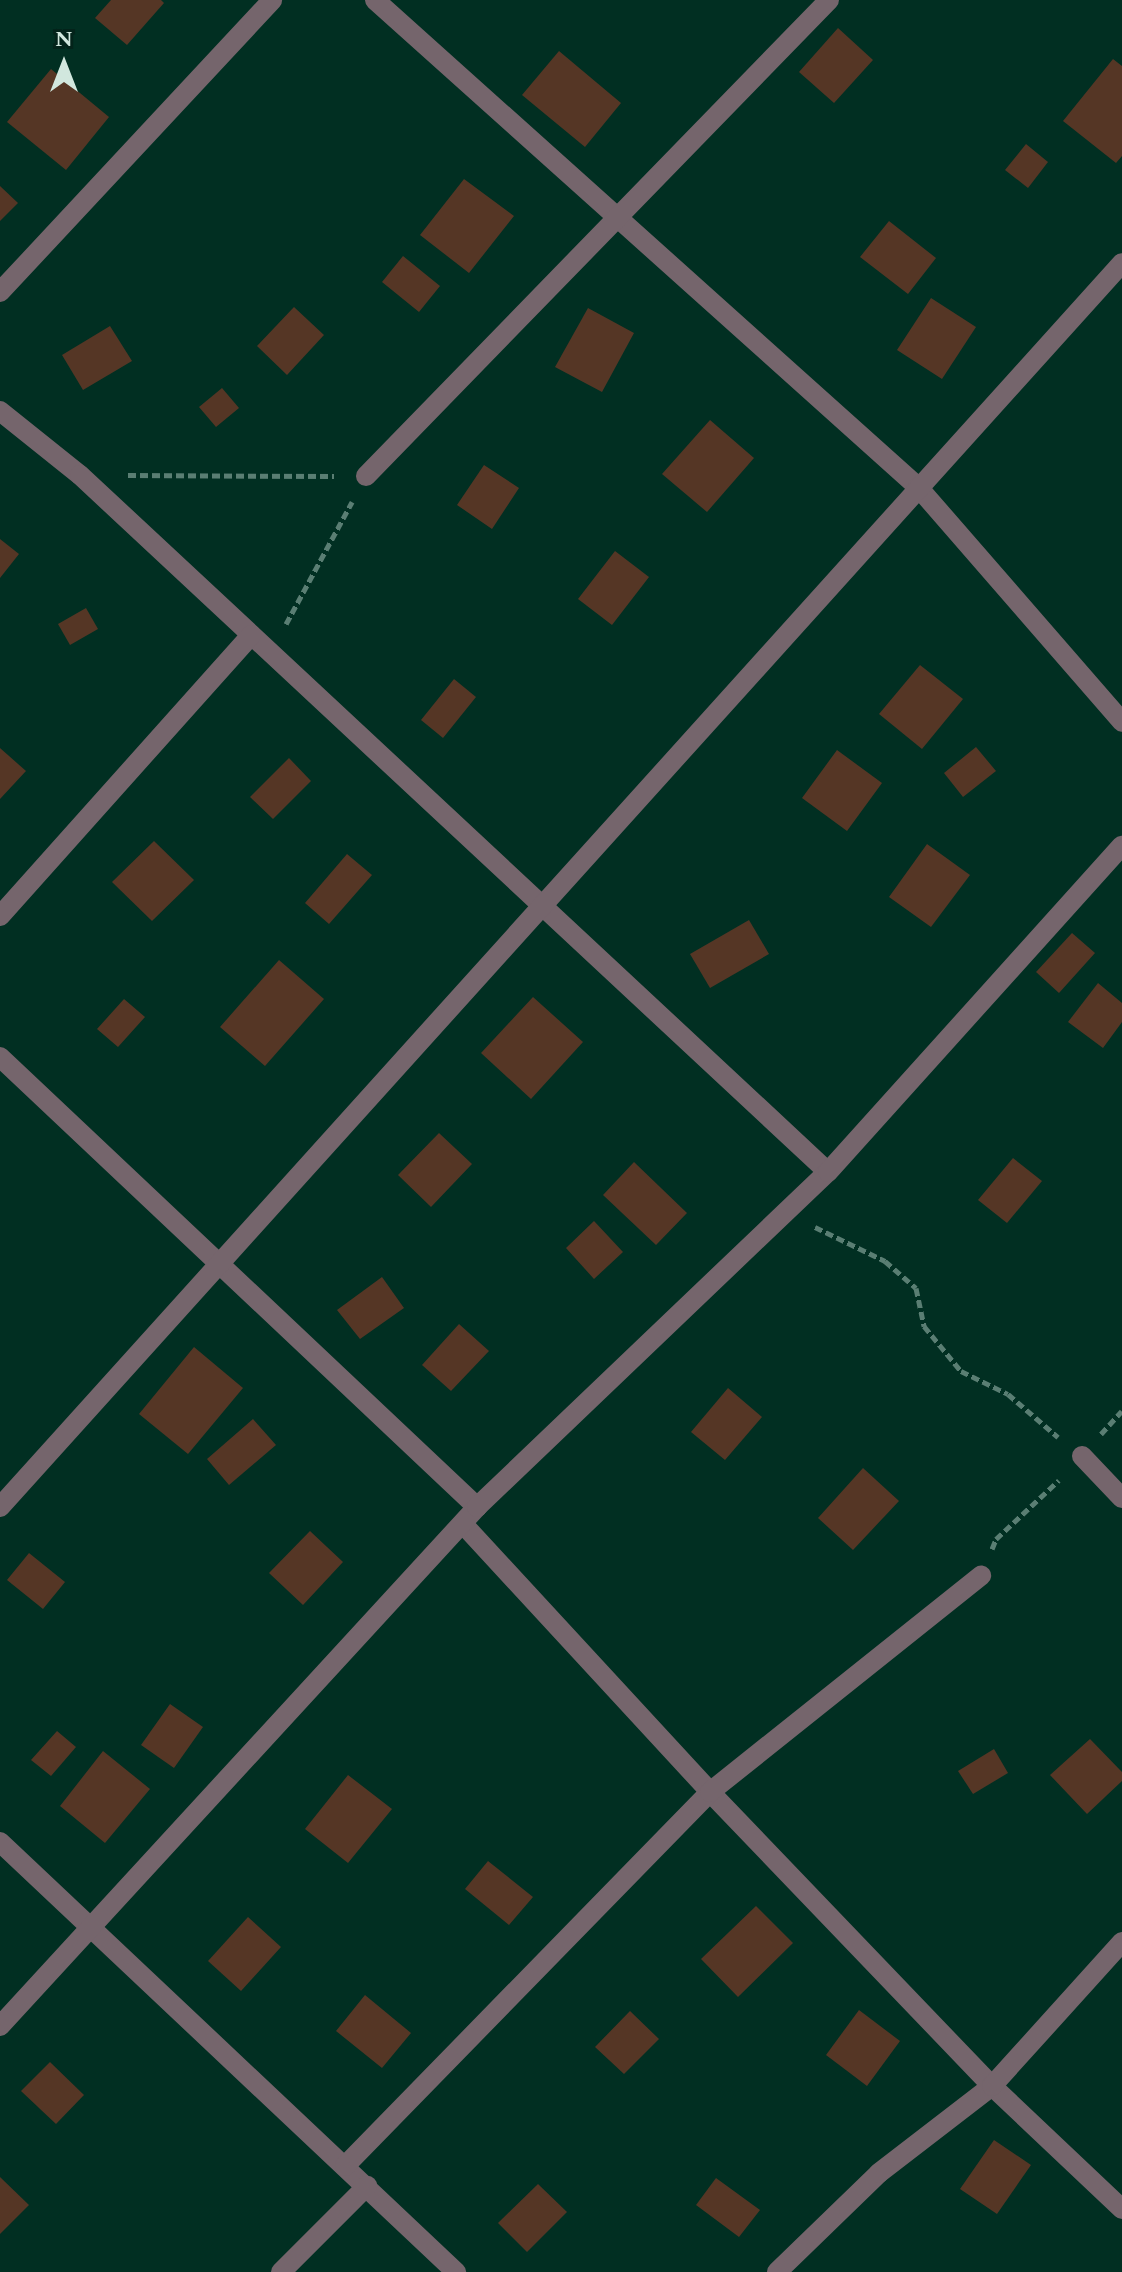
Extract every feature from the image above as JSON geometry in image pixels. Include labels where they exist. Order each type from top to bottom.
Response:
[{"type":"street","points":[[0,292],[272,0]]},
{"type":"street","points":[[375,0],[620,215],[918,487],[1122,722]]},
{"type":"street","points":[[366,476],[829,0]]},
{"type":"street","points":[[0,1507],[221,1266],[541,905],[1122,263]]},
{"type":"street","points":[[0,411],[80,475],[828,1172]]},
{"type":"street","points":[[0,916],[251,635]]},
{"type":"street","points":[[0,2026],[477,1507],[828,1172],[1122,846]]},
{"type":"street","points":[[0,1057],[477,1507]]},
{"type":"street","points":[[1082,1456],[1122,1498]]},
{"type":"street","points":[[463,1524],[710,1792],[992,2086],[1122,2209]]},
{"type":"street","points":[[345,2166],[710,1792],[981,1576]]},
{"type":"street","points":[[0,1842],[456,2272]]},
{"type":"street","points":[[777,2272],[879,2173],[992,2086],[1122,1942]]},
{"type":"street","points":[[281,2272],[367,2186]]},
{"type":"path","points":[[80,475],[366,476],[270,653]]},
{"type":"path","points":[[785,1213],[885,1261],[916,1288],[924,1326],[961,1371],[1008,1394],[1082,1456]]},
{"type":"path","points":[[981,1576],[996,1539],[1082,1456],[1122,1411]]},
{"type":"building","points":[[111,0],[161,0],[164,3],[127,45],[95,18]]},
{"type":"building","points":[[838,28],[873,60],[834,103],[799,72]]},
{"type":"building","points":[[559,51],[621,103],[585,147],[522,95]]},
{"type":"building","points":[[1113,59],[1122,66],[1122,156],[1116,163],[1063,121]]},
{"type":"building","points":[[51,69],[109,117],[66,170],[7,122]]},
{"type":"building","points":[[1026,144],[1048,162],[1028,188],[1005,170]]},
{"type":"building","points":[[464,179],[514,216],[469,273],[420,235]]},
{"type":"building","points":[[0,186],[18,203],[0,221]]},
{"type":"building","points":[[889,221],[936,258],[908,294],[860,257]]},
{"type":"building","points":[[403,256],[440,286],[419,312],[382,282]]},
{"type":"building","points":[[931,298],[976,327],[942,379],[897,350]]},
{"type":"building","points":[[294,307],[324,335],[287,375],[257,346]]},
{"type":"building","points":[[588,308],[634,333],[602,392],[555,367]]},
{"type":"building","points":[[110,326],[132,361],[83,390],[62,355]]},
{"type":"building","points":[[222,388],[239,408],[216,427],[199,407]]},
{"type":"building","points":[[710,420],[754,458],[707,512],[662,474]]},
{"type":"building","points":[[484,465],[519,488],[492,529],[457,505]]},
{"type":"building","points":[[0,539],[19,554],[0,578]]},
{"type":"building","points":[[615,551],[649,577],[612,625],[578,599]]},
{"type":"building","points":[[86,608],[98,629],[70,645],[58,624]]},
{"type":"building","points":[[920,665],[963,699],[922,749],[879,714]]},
{"type":"building","points":[[454,679],[476,697],[443,738],[421,720]]},
{"type":"building","points":[[976,747],[996,771],[963,797],[944,773]]},
{"type":"building","points":[[0,748],[26,771],[0,799]]},
{"type":"building","points":[[837,750],[882,783],[847,831],[802,798]]},
{"type":"building","points":[[289,758],[311,781],[273,819],[250,797]]},
{"type":"building","points":[[154,841],[194,880],[152,921],[112,882]]},
{"type":"building","points":[[927,844],[970,875],[931,927],[889,897]]},
{"type":"building","points":[[347,854],[372,875],[329,924],[305,903]]},
{"type":"building","points":[[749,920],[769,954],[710,988],[690,954]]},
{"type":"building","points":[[1072,933],[1095,953],[1059,993],[1036,972]]},
{"type":"building","points":[[279,960],[324,999],[265,1066],[220,1027]]},
{"type":"building","points":[[1098,983],[1122,1003],[1122,1022],[1103,1048],[1068,1022]]},
{"type":"building","points":[[533,997],[583,1042],[531,1099],[481,1053]]},
{"type":"building","points":[[124,999],[145,1017],[118,1047],[97,1029]]},
{"type":"building","points":[[439,1133],[472,1164],[431,1207],[398,1175]]},
{"type":"building","points":[[1013,1158],[1042,1181],[1007,1223],[978,1200]]},
{"type":"building","points":[[634,1162],[687,1213],[656,1245],[603,1195]]},
{"type":"building","points":[[594,1221],[623,1252],[594,1279],[566,1248]]},
{"type":"building","points":[[382,1277],[404,1308],[360,1339],[337,1310]]},
{"type":"building","points":[[459,1324],[489,1351],[451,1391],[422,1365]]},
{"type":"building","points":[[194,1347],[243,1388],[188,1454],[139,1414]]},
{"type":"building","points":[[728,1388],[762,1417],[725,1460],[691,1432]]},
{"type":"building","points":[[253,1419],[276,1445],[229,1485],[207,1459]]},
{"type":"building","points":[[863,1468],[899,1501],[853,1550],[818,1518]]},
{"type":"building","points":[[310,1531],[343,1562],[303,1605],[269,1573]]},
{"type":"building","points":[[29,1553],[65,1582],[43,1609],[7,1580]]},
{"type":"building","points":[[170,1704],[203,1727],[174,1768],[141,1745]]},
{"type":"building","points":[[57,1731],[76,1747],[51,1776],[31,1760]]},
{"type":"building","points":[[1090,1739],[1122,1772],[1122,1781],[1087,1814],[1050,1775]]},
{"type":"building","points":[[994,1749],[1008,1773],[973,1794],[958,1771]]},
{"type":"building","points":[[103,1751],[150,1789],[105,1843],[60,1806]]},
{"type":"building","points":[[348,1775],[392,1809],[348,1863],[305,1829]]},
{"type":"building","points":[[488,1861],[533,1897],[509,1925],[465,1889]]},
{"type":"building","points":[[756,1906],[793,1943],[738,1997],[701,1959]]},
{"type":"building","points":[[248,1917],[281,1947],[241,1991],[208,1961]]},
{"type":"building","points":[[365,1995],[411,2033],[382,2068],[336,2031]]},
{"type":"building","points":[[859,2010],[900,2041],[867,2086],[826,2055]]},
{"type":"building","points":[[630,2011],[659,2039],[624,2074],[595,2047]]},
{"type":"building","points":[[50,2062],[84,2095],[56,2124],[21,2091]]},
{"type":"building","points":[[994,2140],[1031,2165],[997,2214],[960,2189]]},
{"type":"building","points":[[0,2177],[29,2205],[0,2234]]},
{"type":"building","points":[[716,2178],[760,2210],[739,2237],[696,2205]]},
{"type":"building","points":[[538,2184],[567,2212],[527,2252],[498,2223]]}]
